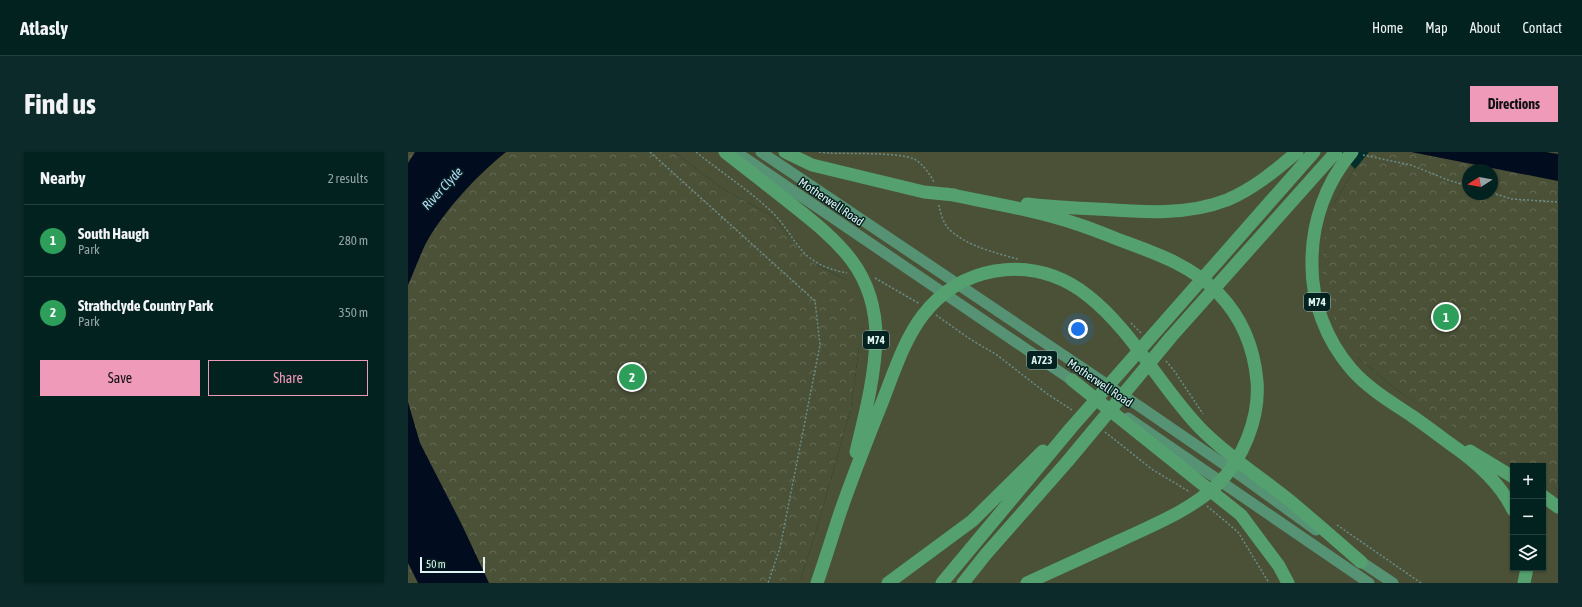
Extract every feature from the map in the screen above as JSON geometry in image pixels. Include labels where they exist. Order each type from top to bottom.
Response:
[{"type":"highway","name":"M74","points":[[725,152],[819,226],[843,249],[853,261],[864,280],[872,305],[876,336],[874,370],[870,390],[852,468],[823,545],[816,583]]},
{"type":"highway","points":[[785,152],[812,165],[924,192],[1049,206],[1136,212],[1187,210],[1227,200],[1243,192],[1272,173],[1297,152]]},
{"type":"highway","points":[[942,583],[1071,428],[1314,152]]},
{"type":"highway","name":"M74","points":[[1345,154],[1319,211],[1314,233],[1312,269],[1314,289],[1317,306],[1332,341],[1353,370],[1380,395],[1510,475]]},
{"type":"highway","points":[[962,583],[1067,462],[1205,298],[1345,154]]},
{"type":"highway","points":[[947,194],[1076,224],[1160,255],[1192,272],[1212,288],[1232,308],[1243,327],[1252,349],[1257,388],[1256,404],[1250,429],[1235,463],[1216,485],[1186,509],[1027,583]]},
{"type":"highway","name":"M74","points":[[816,583],[841,511],[900,357],[917,324],[935,302],[956,285],[976,276],[1002,270],[1022,269],[1064,279],[1086,293],[1113,318],[1175,400],[1202,431],[1289,500],[1361,562]]},
{"type":"highway","points":[[1072,380],[1240,515],[1279,566],[1288,583]]},
{"type":"highway","name":"M74","points":[[1412,416],[1470,458],[1497,486],[1510,506]]},
{"type":"highway","points":[[888,583],[972,521],[1037,456],[1071,428]]},
{"type":"highway","points":[[1546,498],[1558,507]]},
{"type":"highway","points":[[1524,583],[1526,571]]},
{"type":"main road","name":"Motherwell Road","points":[[736,152],[1369,583]]},
{"type":"main road","name":"Motherwell Road","points":[[761,152],[1139,406],[1393,583]]},
{"type":"path","points":[[650,152],[815,301],[820,345],[780,548],[768,583]]},
{"type":"path","points":[[696,152],[743,186],[775,215],[792,239],[811,259],[837,271],[850,273]]},
{"type":"path","points":[[819,152],[894,154]]},
{"type":"path","points":[[1345,154],[1411,165],[1462,184]]},
{"type":"path","points":[[1498,195],[1512,199],[1558,202]]},
{"type":"path","points":[[984,249],[1019,260]]},
{"type":"path","points":[[870,276],[891,287]]},
{"type":"path","points":[[1127,318],[1142,334]]},
{"type":"path","points":[[1166,361],[1205,417]]},
{"type":"path","points":[[1333,523],[1421,583]]},
{"type":"green space","points":[[408,152],[674,152],[723,189],[771,215],[815,264],[847,280],[858,314],[859,347],[851,408],[816,532],[799,583],[408,583]]},
{"type":"green space","points":[[674,152],[1338,152],[1355,169],[1333,205],[1358,358],[1401,393],[1515,463],[1510,463],[1510,571],[1546,571],[1546,482],[1558,490],[1558,583],[799,583],[816,532],[851,408],[859,347],[847,280],[815,264],[771,215],[723,189]]},
{"type":"green space","points":[[1369,152],[1558,152],[1558,490],[1546,483],[1546,463],[1511,463],[1401,393],[1358,358],[1339,330],[1328,303],[1322,274],[1323,244],[1333,205],[1355,169]]},
{"type":"water","name":"River Clyde","points":[[415,152],[506,152],[472,183],[441,220],[425,245],[408,285],[408,163]]},
{"type":"water","points":[[1411,152],[1546,152],[1558,154],[1558,181],[1498,169],[1498,164],[1472,164]]},
{"type":"water","points":[[408,402],[420,443],[462,525],[489,583],[418,583],[408,563]]},
{"type":"place","name":"South Haugh","points":[[1446,317]]},
{"type":"place","name":"Strathclyde Country Park","points":[[632,377]]}]
